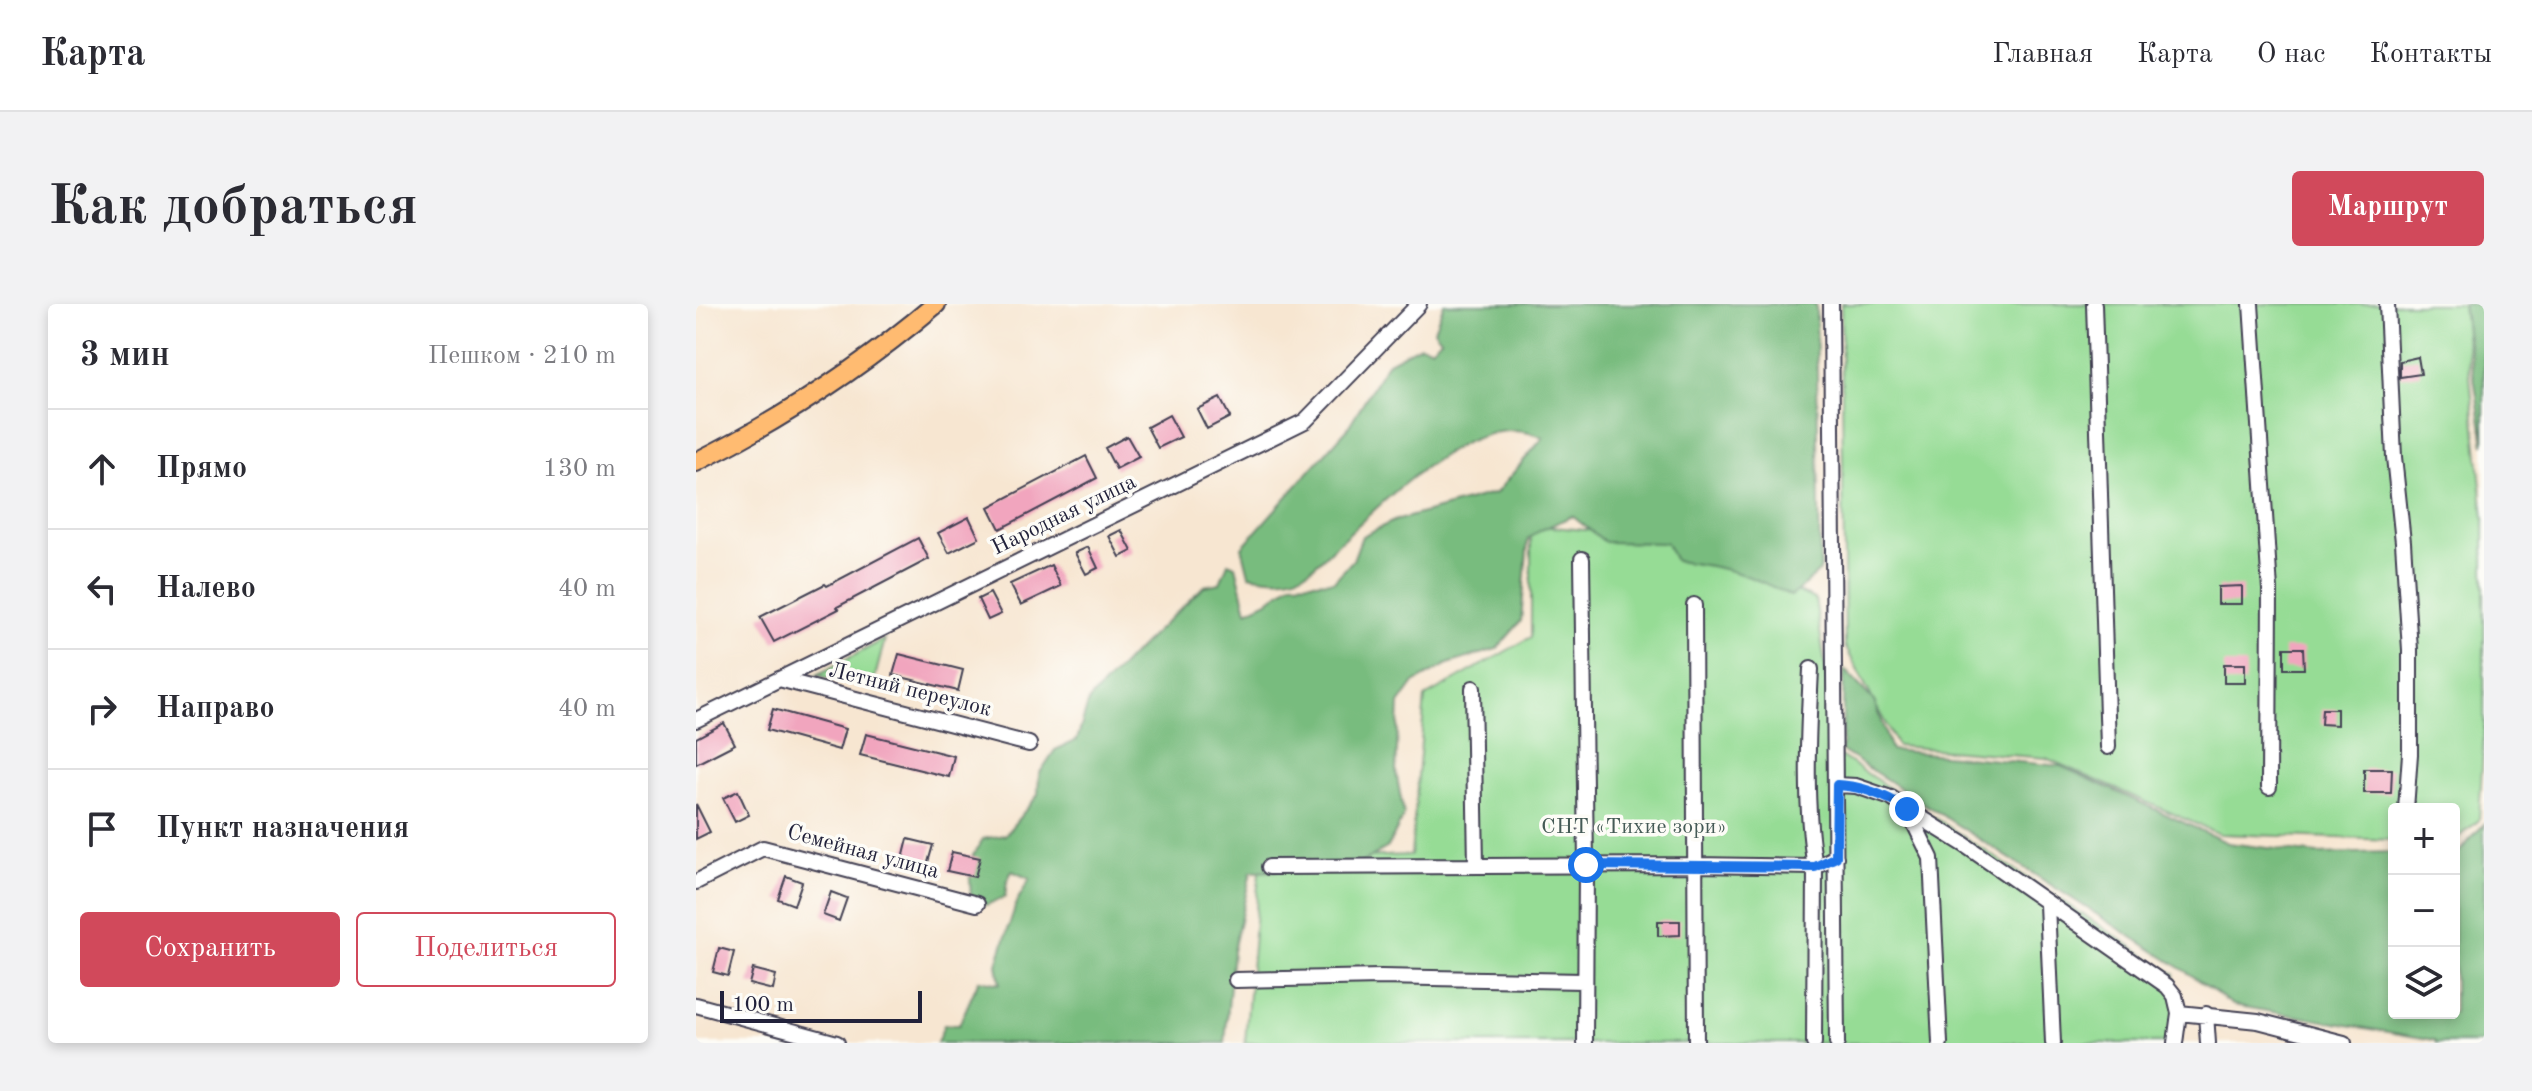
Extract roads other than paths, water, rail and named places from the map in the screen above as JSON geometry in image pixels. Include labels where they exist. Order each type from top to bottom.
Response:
[{"type":"main road","points":[[696,462],[737,442],[823,388],[936,304]]},
{"type":"street","name":"Народная улица","points":[[696,720],[1305,421],[1419,304]]},
{"type":"street","points":[[1831,304],[1837,1043]]},
{"type":"street","points":[[2094,304],[2108,747]]},
{"type":"street","points":[[2251,304],[2270,590],[2269,787]]},
{"type":"street","points":[[2387,304],[2394,457],[2410,650],[2410,754],[2406,803]]},
{"type":"street","points":[[1582,559],[1585,1043]]},
{"type":"street","points":[[1694,605],[1696,1043]]},
{"type":"street","points":[[1811,669],[1809,726],[1810,841],[1815,867],[1814,1043]]},
{"type":"street","name":"Летний переулок","points":[[779,679],[1029,744]]},
{"type":"street","points":[[1473,688],[1476,866]]},
{"type":"street","points":[[1837,785],[1856,786],[1891,798],[1965,845],[2167,986],[2175,996],[2179,1013],[2175,1043]]},
{"type":"street","points":[[1907,809],[1931,858],[1940,1043]]},
{"type":"street","name":"Семейная улица","points":[[696,882],[763,848],[977,904]]},
{"type":"street","points":[[1269,867],[1815,867],[1836,857]]},
{"type":"street","points":[[2047,904],[2053,1043]]},
{"type":"street","points":[[1236,980],[1381,977],[1584,981]]},
{"type":"street","points":[[696,1005],[837,1043]]},
{"type":"street","points":[[2179,1013],[2258,1021],[2344,1043]]},
{"type":"street","points":[[2206,1014],[2208,1043]]},
{"type":"park label","name":"СНТ «Тихие зори»","points":[[1634,827]]}]
